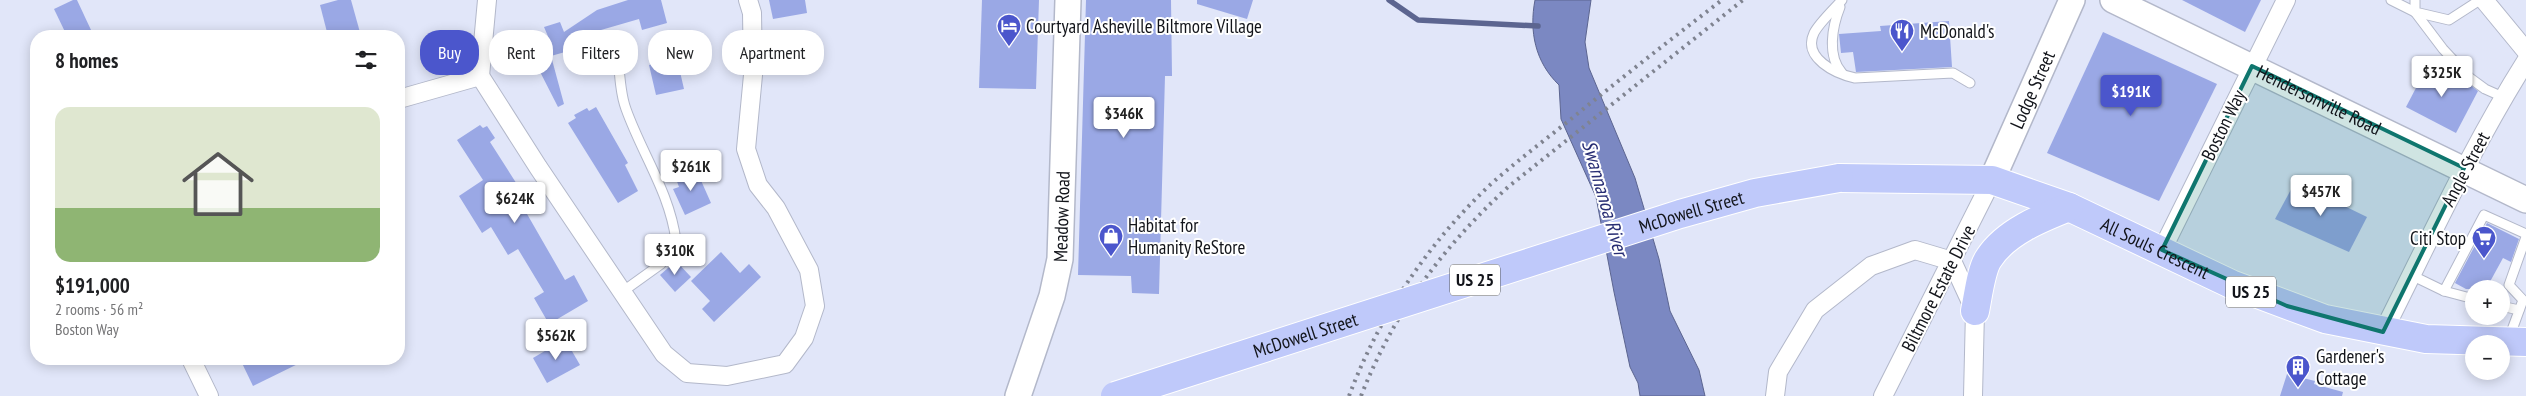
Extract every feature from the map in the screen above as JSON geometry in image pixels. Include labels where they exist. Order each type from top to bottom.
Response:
[{"type":"main road","name":"Meadow Road","points":[[1018,396],[1052,296],[1060,259],[1068,0]]},
{"type":"main road","name":"Lodge Street","points":[[1992,180],[2072,0]]},
{"type":"main road","name":"Hendersonville Road","points":[[2113,0],[2464,168],[2526,200]]},
{"type":"main road","name":"McDowell Street","points":[[1115,396],[1689,211],[1755,193],[1839,178],[1992,180]]},
{"type":"main road","name":"All Souls Crescent","points":[[1992,180],[2069,207],[2231,284],[2325,319],[2426,339],[2517,343]]},
{"type":"main road","points":[[1975,310],[1988,259],[1999,246],[2033,221],[2069,207]]},
{"type":"street","points":[[487,0],[480,76],[664,354],[687,373],[727,376],[785,364],[804,338],[815,306],[809,270],[776,208],[758,185],[746,148],[753,75],[752,13],[748,0]]},
{"type":"street","name":"Boston Way","points":[[2162,250],[2286,0]]},
{"type":"street","points":[[2484,0],[2526,51]]},
{"type":"street","name":"Angle Street","points":[[2383,332],[2464,168],[2503,97],[2526,62]]},
{"type":"street","points":[[405,97],[480,76]]},
{"type":"street","name":"Biltmore Estate Drive","points":[[1884,396],[1992,180]]},
{"type":"street","points":[[1775,396],[1778,372],[1815,310],[1871,266],[1915,250],[1952,261],[1975,310],[1973,396]]},
{"type":"street","points":[[194,365],[210,396]]},
{"type":"lane","points":[[1842,0],[1814,32],[1813,52],[1824,64],[1844,76],[1855,78],[1953,73],[1970,83]]},
{"type":"lane","points":[[1842,0],[1833,33],[1834,59],[1836,66],[1844,76]]},
{"type":"lane","points":[[2391,0],[2413,4],[2449,20],[2480,0]]},
{"type":"lane","points":[[2413,4],[2443,49],[2470,78],[2503,97]]},
{"type":"lane","points":[[621,75],[625,108],[655,171],[673,220],[676,241],[661,264],[622,292]]},
{"type":"lane","points":[[2444,291],[2484,215],[2526,234]]},
{"type":"lane","points":[[2517,343],[2519,310],[2525,298],[2510,285],[2526,238]]},
{"type":"lane","points":[[2412,275],[2444,291],[2465,297]]},
{"type":"lane","points":[[2510,308],[2519,310]]},
{"type":"highlighted area","points":[[2252,66],[2464,168],[2383,332],[2287,306],[2162,250]]},
{"type":"water","name":"Swannanoa River","points":[[1535,0],[1591,0],[1585,42],[1589,68],[1635,178],[1659,259],[1670,311],[1699,370],[1705,396],[1640,396],[1638,383],[1630,367],[1596,197],[1561,119],[1559,85],[1544,66],[1536,46],[1533,23]]},
{"type":"building","points":[[77,0],[91,30],[64,30],[54,9]]},
{"type":"building","points":[[338,0],[351,0],[359,30],[326,30],[320,5]]},
{"type":"building","points":[[628,0],[661,0],[667,23],[642,30],[639,19],[601,30],[567,30],[597,10]]},
{"type":"building","points":[[769,0],[805,0],[807,13],[773,19]]},
{"type":"building","name":"Courtyard Asheville Biltmore Village","points":[[982,0],[1039,0],[1036,89],[979,88]]},
{"type":"building","points":[[1086,0],[1171,0],[1172,76],[1165,76],[1159,294],[1132,293],[1131,276],[1078,275]]},
{"type":"building","points":[[1197,0],[1253,0],[1247,19],[1197,4]]},
{"type":"building","points":[[2182,0],[2261,0],[2245,32]]},
{"type":"building","name":"McDonald's","points":[[1949,21],[1952,67],[1856,72],[1853,52],[1841,53],[1839,34],[1881,31],[1880,26]]},
{"type":"building","points":[[560,22],[563,30],[563,53],[553,55],[553,30],[545,30],[544,27]]},
{"type":"building","points":[[2103,32],[2217,84],[2159,201],[2047,153]]},
{"type":"building","points":[[553,63],[564,104],[558,107],[542,75],[553,75]]},
{"type":"building","points":[[2429,63],[2464,80],[2478,91],[2456,133],[2406,107]]},
{"type":"building","points":[[651,75],[681,75],[684,89],[656,95]]},
{"type":"building","points":[[596,107],[628,163],[625,165],[638,191],[618,203],[568,123],[576,118],[574,115],[587,108],[589,111]]},
{"type":"building","points":[[480,125],[483,128],[487,126],[495,138],[490,142],[529,203],[523,207],[565,280],[574,275],[588,301],[549,324],[534,298],[544,292],[518,249],[508,255],[491,227],[482,233],[459,196],[483,180],[457,140]]},
{"type":"building","points":[[691,168],[696,178],[699,176],[711,203],[685,215],[673,189],[679,187],[675,176]]},
{"type":"building","points":[[2295,182],[2367,217],[2349,252],[2275,219]]},
{"type":"building","name":"Citi Stop","points":[[2487,223],[2519,239],[2511,262],[2503,258],[2491,280],[2465,280],[2465,288],[2455,283]]},
{"type":"building","points":[[721,252],[740,273],[749,264],[761,277],[714,322],[702,309],[710,301],[691,281]]},
{"type":"building","points":[[676,261],[691,277],[675,292],[660,275]]},
{"type":"building","points":[[565,339],[580,365],[547,383],[533,358]]},
{"type":"building","points":[[243,365],[296,365],[253,386]]},
{"type":"building","name":"Gardener's Cottage","points":[[2287,374],[2315,381],[2314,384],[2343,392],[2342,396],[2280,396]]},
{"type":"waterway","points":[[1389,0],[1418,20],[1538,26]]},
{"type":"railway","points":[[1349,396],[1361,366],[1391,309],[1426,256],[1468,207],[1513,165],[1722,0]]},
{"type":"railway","points":[[1361,396],[1389,336],[1422,283],[1441,258],[1484,210],[1508,187],[1743,0]]},
{"type":"place","name":"Courtyard Asheville Biltmore Village","points":[[1009,47]]},
{"type":"place","name":"McDonald's","points":[[1902,52]]},
{"type":"place","name":"Habitat for Humanity ReStore","points":[[1111,257]]},
{"type":"place","name":"Citi Stop","points":[[2484,259]]},
{"type":"place","name":"Gardener's Cottage","points":[[2298,388]]}]
